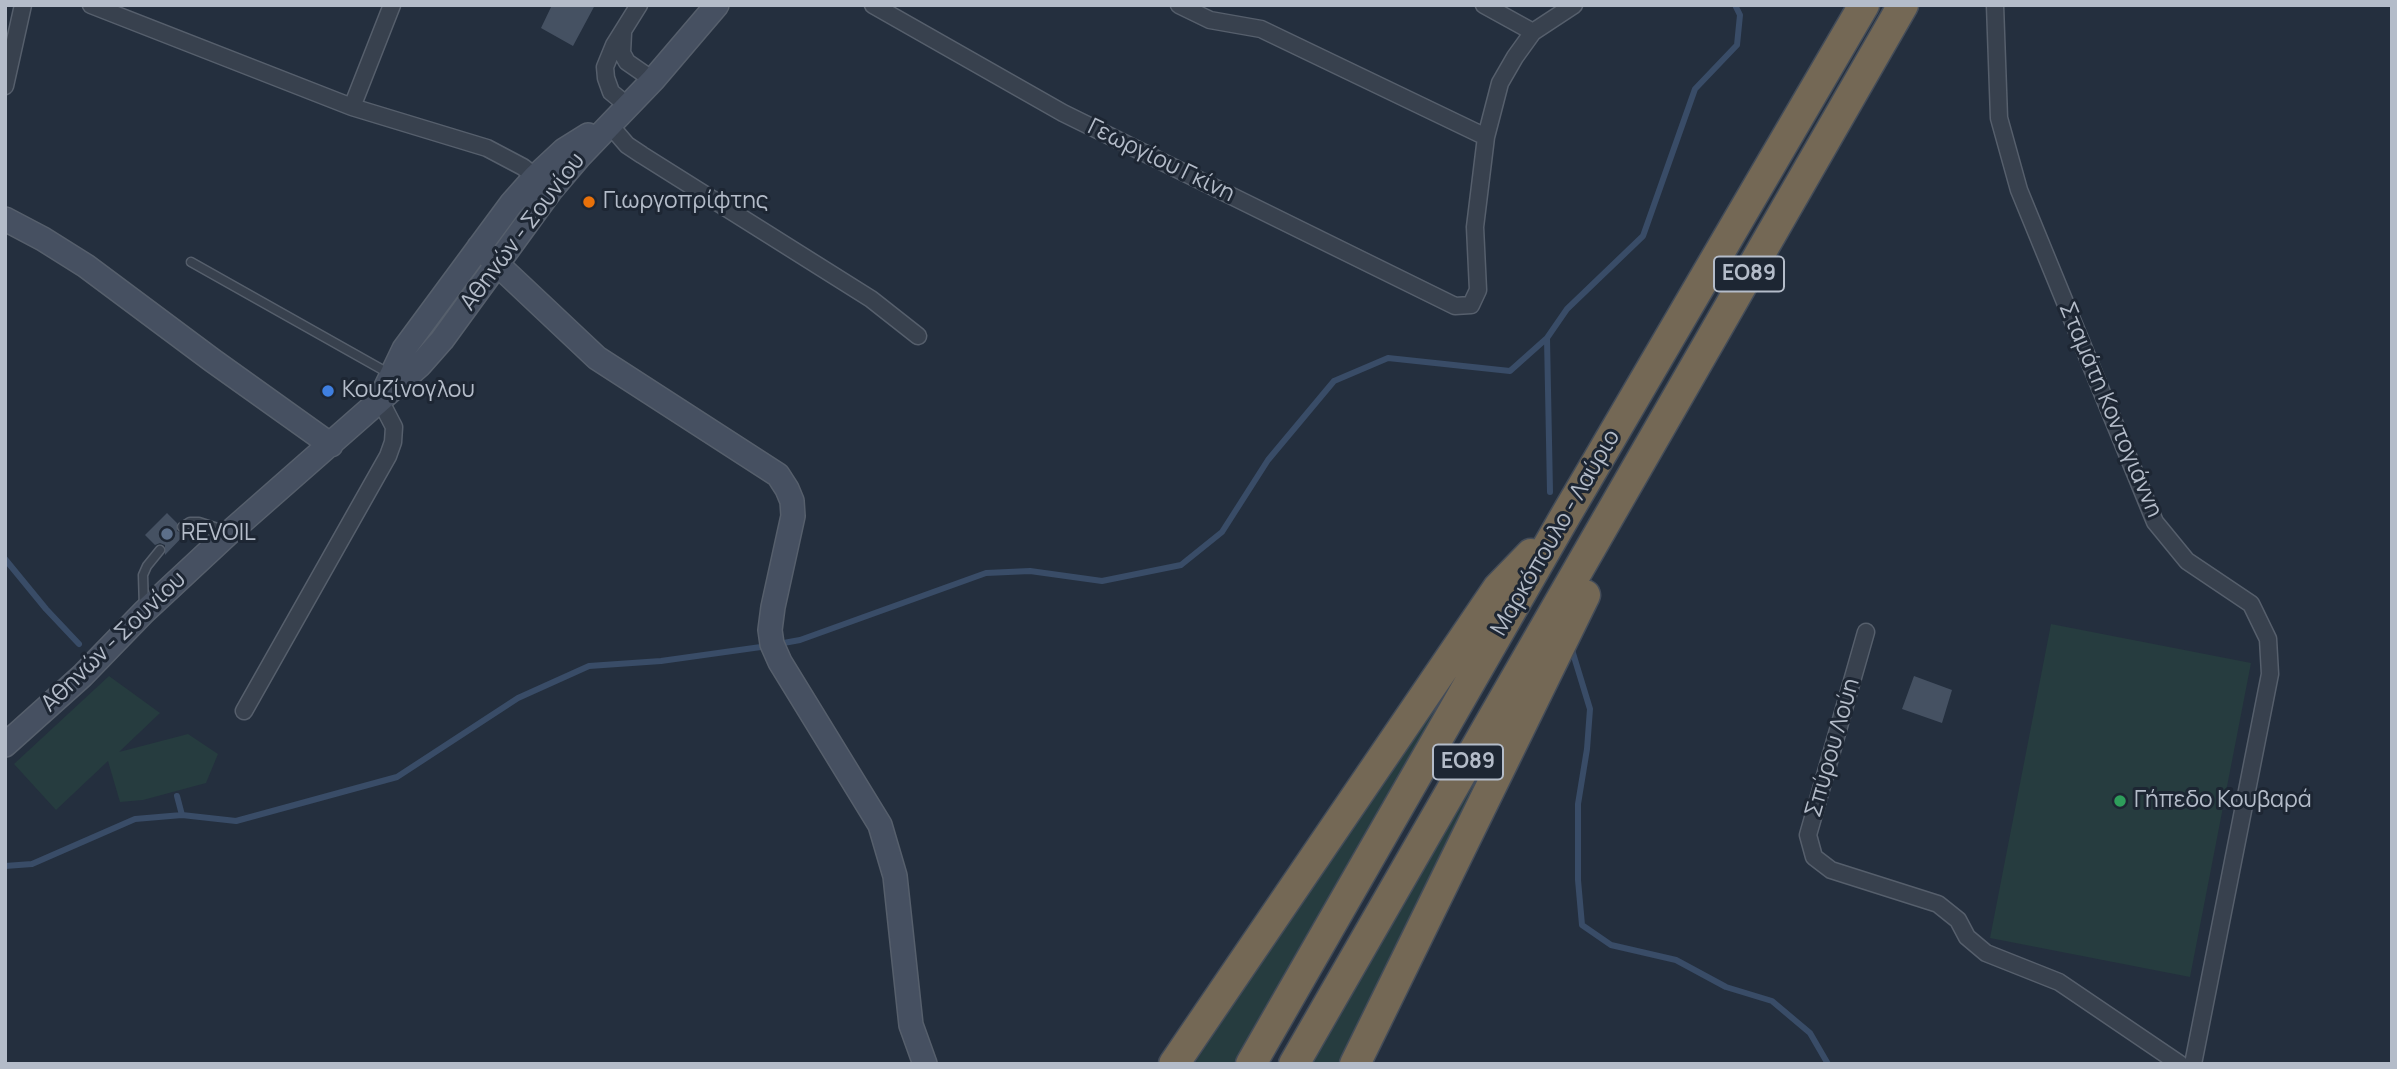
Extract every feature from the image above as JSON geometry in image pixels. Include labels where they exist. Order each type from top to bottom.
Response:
[{"type":"highway","name":"Μαρκόπουλο - Λαύριο","points":[[1251,1064],[1563,520],[1864,5]]},
{"type":"highway","name":"Μαρκόπουλο - Λαύριο","points":[[1294,1064],[1903,5]]},
{"type":"highway","points":[[1355,1064],[1633,501],[1642,460]]},
{"type":"highway","points":[[1174,1064],[1498,588],[1563,520]]},
{"type":"main road","name":"Αθηνών - Σουνίου","points":[[5,745],[82,676],[144,612],[230,532],[420,365],[499,264],[564,150],[609,124],[628,106],[717,5]]},
{"type":"main road","name":"Αθηνών - Σουνίου","points":[[380,400],[390,374],[410,340],[479,247],[543,183]]},
{"type":"main road","points":[[5,219],[86,266],[331,445]]},
{"type":"main road","points":[[479,247],[597,358],[778,475],[792,501],[793,516],[770,629],[772,644],[780,662],[880,825],[895,876],[911,1026],[925,1064]]},
{"type":"street","points":[[5,86],[23,5]]},
{"type":"street","points":[[91,5],[352,107],[487,148],[516,163],[543,183]]},
{"type":"street","points":[[352,107],[392,5]]},
{"type":"street","points":[[628,106],[611,92],[606,78],[609,57],[639,5]]},
{"type":"street","name":"Γεωργίου Γκίνη","points":[[873,5],[1063,113],[1455,306],[1471,305],[1478,290],[1475,227],[1486,137]]},
{"type":"street","points":[[1179,5],[1210,20],[1261,29],[1486,137],[1500,83],[1532,32],[1574,5]]},
{"type":"street","points":[[1484,5],[1532,32]]},
{"type":"street","name":"Σταμάτη Κοντογιάννη","points":[[1995,5],[1999,118],[2019,190],[2155,522],[2187,561],[2251,604],[2268,639],[2270,674],[2193,1064]]},
{"type":"street","points":[[623,33],[622,52],[627,62],[653,80]]},
{"type":"street","points":[[609,124],[627,145],[871,299],[918,336]]},
{"type":"street","points":[[244,711],[388,456],[394,428],[380,400]]},
{"type":"street","name":"Σπύρου Λούη","points":[[1866,632],[1808,835],[1814,857],[1831,870],[1938,904],[1958,920],[1967,937],[1986,953],[2059,982],[2180,1064]]},
{"type":"lane","points":[[191,262],[390,374]]},
{"type":"lane","points":[[182,527],[190,522],[199,522],[230,532]]},
{"type":"lane","points":[[144,612],[143,575],[160,550]]},
{"type":"green space","points":[[1489,619],[1493,621],[1235,1064],[1194,1064]]},
{"type":"green space","name":"Γήπεδο Κουβαρά","points":[[2051,624],[2251,663],[2190,977],[1990,938]]},
{"type":"green space","points":[[109,676],[160,713],[119,752],[188,734],[218,754],[206,783],[143,800],[120,802],[108,761],[56,810],[14,764]]},
{"type":"green space","points":[[1525,679],[1339,1064],[1303,1064]]},
{"type":"building","points":[[552,5],[595,5],[573,46],[541,28]]},
{"type":"building","points":[[167,513],[177,523],[177,531],[187,532],[165,555],[165,545],[155,545],[145,535]]},
{"type":"building","points":[[1914,676],[1952,690],[1942,723],[1902,709]]},
{"type":"waterway","points":[[1550,492],[1547,338],[1567,309],[1643,236],[1695,89],[1737,45],[1740,15],[1735,5]]},
{"type":"waterway","points":[[778,644],[800,640],[986,573],[1030,571],[1102,581],[1181,565],[1222,532],[1268,460],[1334,381],[1388,358],[1510,371],[1547,338]]},
{"type":"waterway","points":[[5,559],[79,644]]},
{"type":"waterway","points":[[5,866],[32,864],[135,819],[182,815],[236,821],[397,777],[518,698],[589,666],[661,661],[768,646]]},
{"type":"waterway","points":[[1572,650],[1590,709],[1578,804],[1578,880],[1582,925],[1611,945],[1676,960],[1726,987],[1772,1001],[1810,1033],[1828,1064]]},
{"type":"waterway","points":[[177,796],[182,815]]},
{"type":"place","name":"Γιωργοπρίφτης","points":[[589,202]]},
{"type":"place","name":"Κουζίνογλου","points":[[328,391]]},
{"type":"place","name":"REVOIL","points":[[167,534]]},
{"type":"place","name":"Γήπεδο Κουβαρά","points":[[2120,801]]}]
